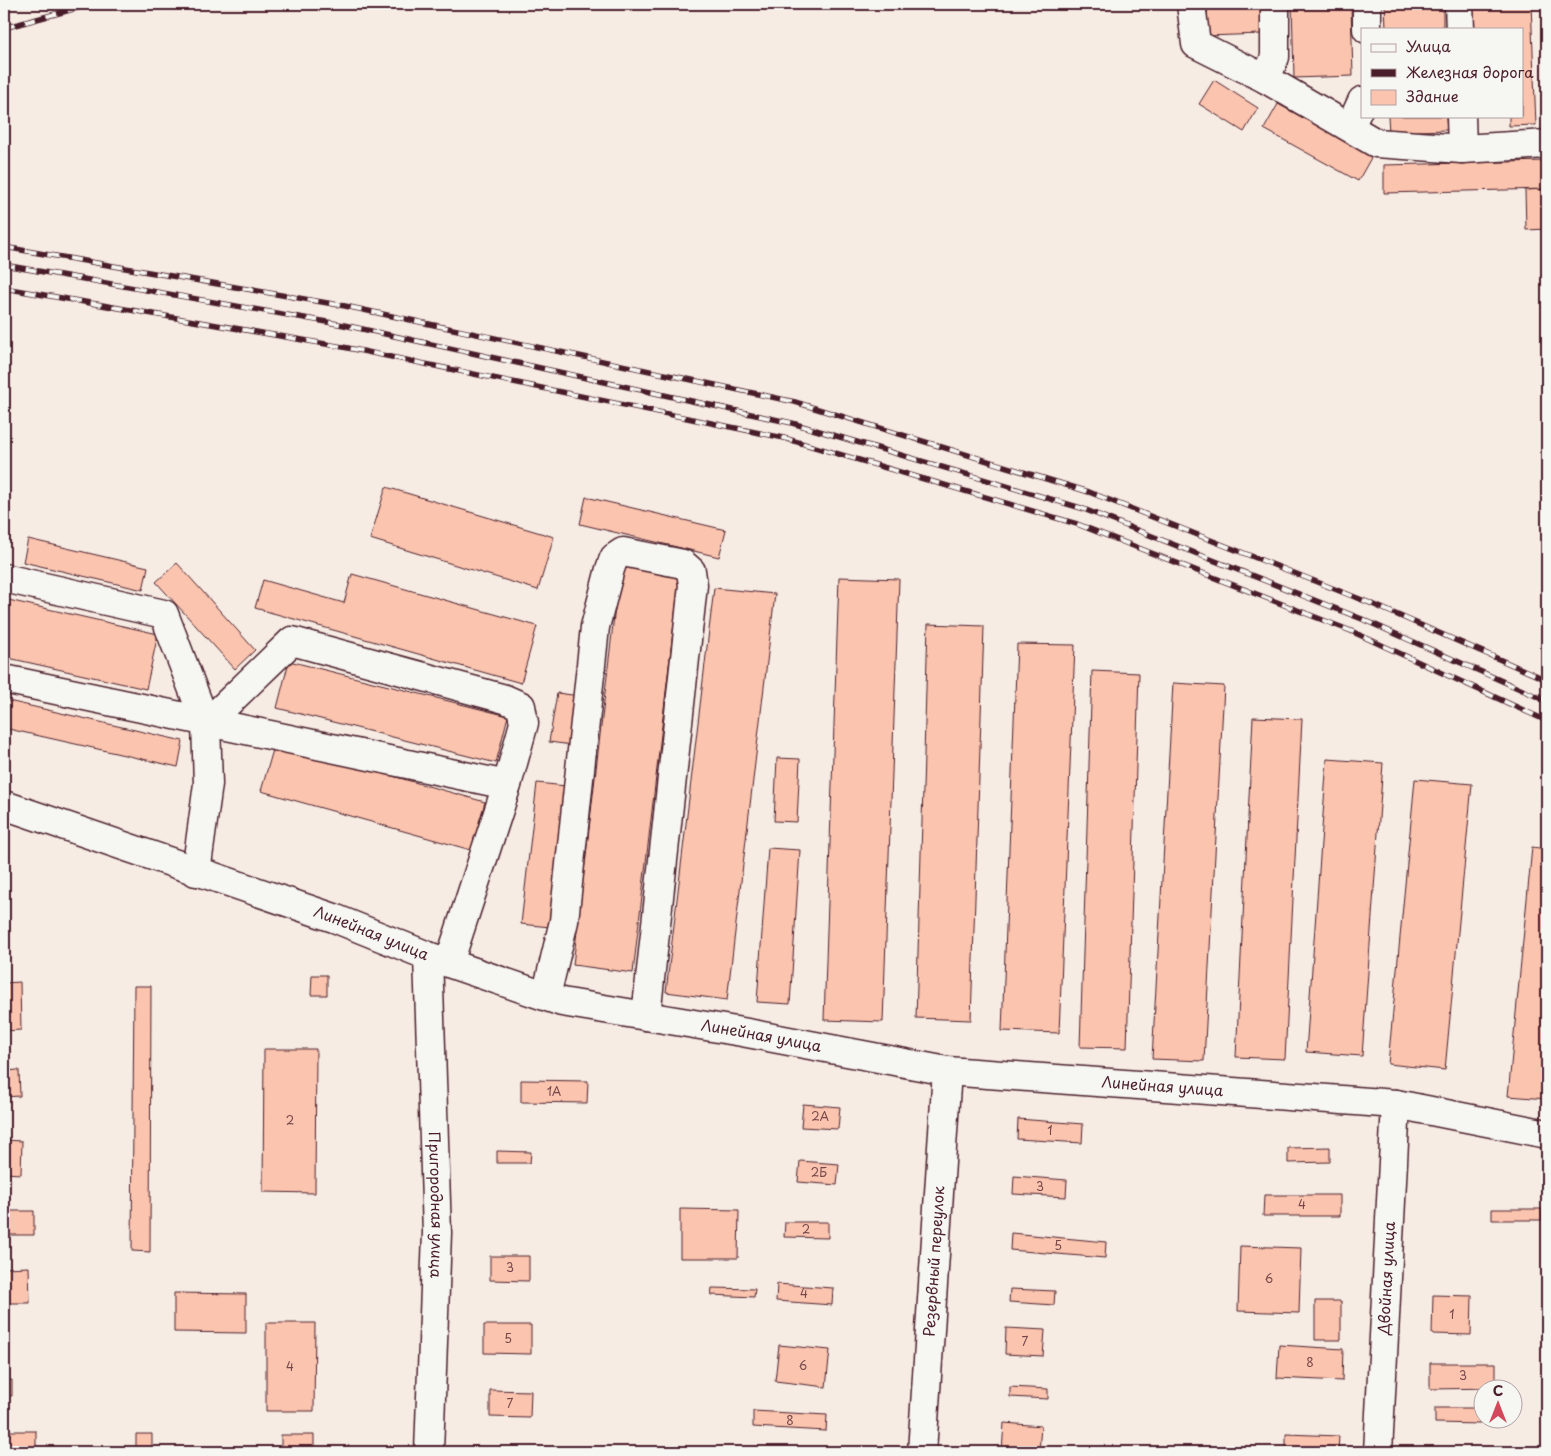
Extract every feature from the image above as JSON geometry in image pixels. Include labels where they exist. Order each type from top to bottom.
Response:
[{"type":"street","points":[[1191,4],[1196,44],[1266,78],[1376,143],[1462,149],[1547,144]]},
{"type":"street","points":[[1266,78],[1275,57],[1275,4]]},
{"type":"street","points":[[1367,4],[1367,28]]},
{"type":"street","points":[[1459,4],[1460,28]]},
{"type":"street","points":[[1350,127],[1361,103]]},
{"type":"street","points":[[1461,118],[1462,149]]},
{"type":"street","points":[[546,996],[564,920],[595,627],[614,558],[623,552],[683,564],[691,571],[693,585],[646,1016]]},
{"type":"street","points":[[4,578],[164,614],[206,724],[208,784],[196,872]]},
{"type":"street","name":"Пригородная улица","points":[[206,724],[292,641],[505,699],[521,706],[524,723],[507,785],[439,960],[437,1233],[429,1452]]},
{"type":"street","points":[[4,679],[206,724],[507,785]]},
{"type":"street","name":"Линейная улица","points":[[4,805],[334,918],[439,960],[562,1002],[947,1071],[1396,1104],[1547,1134]]},
{"type":"street","name":"Резервный переулок","points":[[922,1452],[947,1071]]},
{"type":"street","name":"Двойная улица","points":[[1378,1452],[1396,1104]]},
{"type":"building","points":[[1207,4],[1260,4],[1261,34],[1208,36]]},
{"type":"building","points":[[1292,4],[1351,4],[1353,76],[1294,78]]},
{"type":"building","points":[[1385,4],[1443,4],[1443,28],[1386,28]]},
{"type":"building","points":[[1473,4],[1531,4],[1536,125],[1509,126],[1509,118],[1524,118],[1524,28],[1475,28]]},
{"type":"building","points":[[1214,80],[1258,108],[1244,132],[1199,104]]},
{"type":"building","points":[[1278,104],[1372,156],[1358,181],[1264,129]]},
{"type":"building","points":[[1388,118],[1446,118],[1447,130],[1389,132]]},
{"type":"building","points":[[1547,161],[1547,189],[1384,193],[1384,165]]},
{"type":"building","points":[[1547,189],[1547,229],[1526,230],[1525,190]]},
{"type":"building","points":[[386,487],[554,537],[538,590],[370,539]]},
{"type":"building","points":[[586,497],[726,530],[719,557],[580,524]]},
{"type":"building","points":[[28,539],[148,567],[143,590],[23,562]]},
{"type":"building","points":[[177,563],[255,650],[235,669],[156,582]]},
{"type":"building","points":[[620,565],[680,572],[633,973],[573,965]]},
{"type":"building","points":[[352,574],[537,626],[521,683],[255,608],[263,580],[344,603]]},
{"type":"building","points":[[839,577],[899,579],[883,1022],[824,1020]]},
{"type":"building","points":[[714,588],[775,594],[727,1000],[666,992]]},
{"type":"building","points":[[4,599],[158,634],[146,689],[4,657]]},
{"type":"building","points":[[928,624],[984,626],[971,1020],[916,1018]]},
{"type":"building","points":[[1017,644],[1075,645],[1059,1033],[1002,1031]]},
{"type":"building","points":[[289,661],[508,716],[496,763],[277,708]]},
{"type":"building","points":[[1092,671],[1139,673],[1127,1048],[1080,1047]]},
{"type":"building","points":[[1173,683],[1224,686],[1204,1061],[1152,1059]]},
{"type":"building","points":[[557,693],[580,696],[572,745],[549,742]]},
{"type":"building","points":[[4,700],[183,741],[178,767],[4,728]]},
{"type":"building","points":[[1253,717],[1302,719],[1285,1059],[1236,1057]]},
{"type":"building","points":[[275,743],[485,802],[471,850],[261,791]]},
{"type":"building","points":[[777,758],[800,759],[797,822],[774,821]]},
{"type":"building","points":[[1327,759],[1383,763],[1362,1056],[1306,1052]]},
{"type":"building","points":[[1415,779],[1472,784],[1445,1070],[1388,1064]]},
{"type":"building","points":[[537,783],[566,786],[550,927],[521,924]]},
{"type":"building","points":[[1532,847],[1547,849],[1547,1099],[1508,1096]]},
{"type":"building","points":[[768,848],[800,850],[790,1004],[757,1002]]},
{"type":"building","points":[[312,975],[327,975],[327,995],[311,995]]},
{"type":"building","points":[[20,982],[21,1030],[4,1031],[4,983]]},
{"type":"building","points":[[134,986],[151,986],[150,1252],[132,1251]]},
{"type":"building","points":[[264,1049],[316,1049],[315,1193],[263,1192]]},
{"type":"building","points":[[19,1070],[20,1096],[4,1097],[4,1071]]},
{"type":"building","points":[[521,1080],[588,1081],[587,1103],[521,1102]]},
{"type":"building","points":[[803,1104],[840,1107],[838,1129],[801,1127]]},
{"type":"building","points":[[1018,1119],[1083,1124],[1082,1143],[1017,1139]]},
{"type":"building","points":[[4,1140],[22,1141],[21,1174],[4,1173]]},
{"type":"building","points":[[1330,1147],[1330,1162],[1288,1163],[1288,1148]]},
{"type":"building","points":[[497,1151],[531,1152],[530,1163],[497,1163]]},
{"type":"building","points":[[800,1161],[839,1164],[837,1185],[798,1182]]},
{"type":"building","points":[[1014,1176],[1067,1180],[1066,1197],[1013,1194]]},
{"type":"building","points":[[1264,1195],[1340,1195],[1340,1216],[1263,1216]]},
{"type":"building","points":[[680,1209],[739,1210],[738,1258],[680,1258]]},
{"type":"building","points":[[1492,1209],[1542,1209],[1542,1220],[1492,1220]]},
{"type":"building","points":[[4,1211],[34,1211],[34,1235],[4,1235]]},
{"type":"building","points":[[785,1222],[828,1222],[828,1238],[784,1237]]},
{"type":"building","points":[[1011,1233],[1106,1242],[1105,1258],[1010,1250]]},
{"type":"building","points":[[1240,1246],[1301,1248],[1299,1313],[1238,1311]]},
{"type":"building","points":[[490,1256],[529,1256],[529,1281],[490,1280]]},
{"type":"building","points":[[29,1267],[30,1303],[4,1303],[4,1268]]},
{"type":"building","points":[[777,1284],[833,1288],[832,1305],[776,1301]]},
{"type":"building","points":[[712,1288],[755,1289],[754,1297],[711,1295]]},
{"type":"building","points":[[1010,1289],[1055,1291],[1054,1305],[1009,1302]]},
{"type":"building","points":[[174,1293],[246,1294],[246,1333],[174,1332]]},
{"type":"building","points":[[1433,1295],[1472,1296],[1471,1335],[1432,1334]]},
{"type":"building","points":[[1315,1301],[1341,1301],[1341,1340],[1315,1340]]},
{"type":"building","points":[[266,1323],[315,1323],[314,1411],[266,1411]]},
{"type":"building","points":[[484,1325],[531,1325],[531,1354],[484,1353]]},
{"type":"building","points":[[1006,1328],[1045,1330],[1043,1356],[1005,1354]]},
{"type":"building","points":[[779,1345],[830,1350],[826,1387],[775,1381]]},
{"type":"building","points":[[1279,1345],[1343,1349],[1342,1381],[1277,1378]]},
{"type":"building","points":[[1430,1363],[1496,1363],[1496,1378],[1474,1378],[1474,1388],[1430,1389]]},
{"type":"building","points":[[4,1380],[12,1380],[12,1396],[4,1396]]},
{"type":"building","points":[[1010,1387],[1048,1389],[1048,1399],[1010,1397]]},
{"type":"building","points":[[490,1390],[531,1391],[530,1418],[490,1417]]},
{"type":"building","points":[[1435,1408],[1474,1408],[1474,1424],[1435,1423]]},
{"type":"building","points":[[753,1411],[827,1415],[826,1431],[753,1427]]},
{"type":"building","points":[[1004,1423],[1041,1426],[1039,1452],[1002,1452]]},
{"type":"building","points":[[4,1431],[36,1431],[36,1452],[4,1452]]},
{"type":"building","points":[[136,1434],[152,1434],[152,1452],[136,1452]]},
{"type":"building","points":[[1286,1434],[1339,1436],[1338,1452],[1286,1452]]},
{"type":"building","points":[[281,1435],[314,1435],[314,1452],[281,1452]]},
{"type":"railway","points":[[4,28],[92,4]]},
{"type":"railway","points":[[4,247],[345,306],[795,402],[1089,492],[1370,603],[1547,680]]},
{"type":"railway","points":[[4,265],[344,325],[792,423],[1081,508],[1362,619],[1547,701]]},
{"type":"railway","points":[[4,288],[343,347],[784,438],[1077,524],[1351,631],[1547,721]]}]
